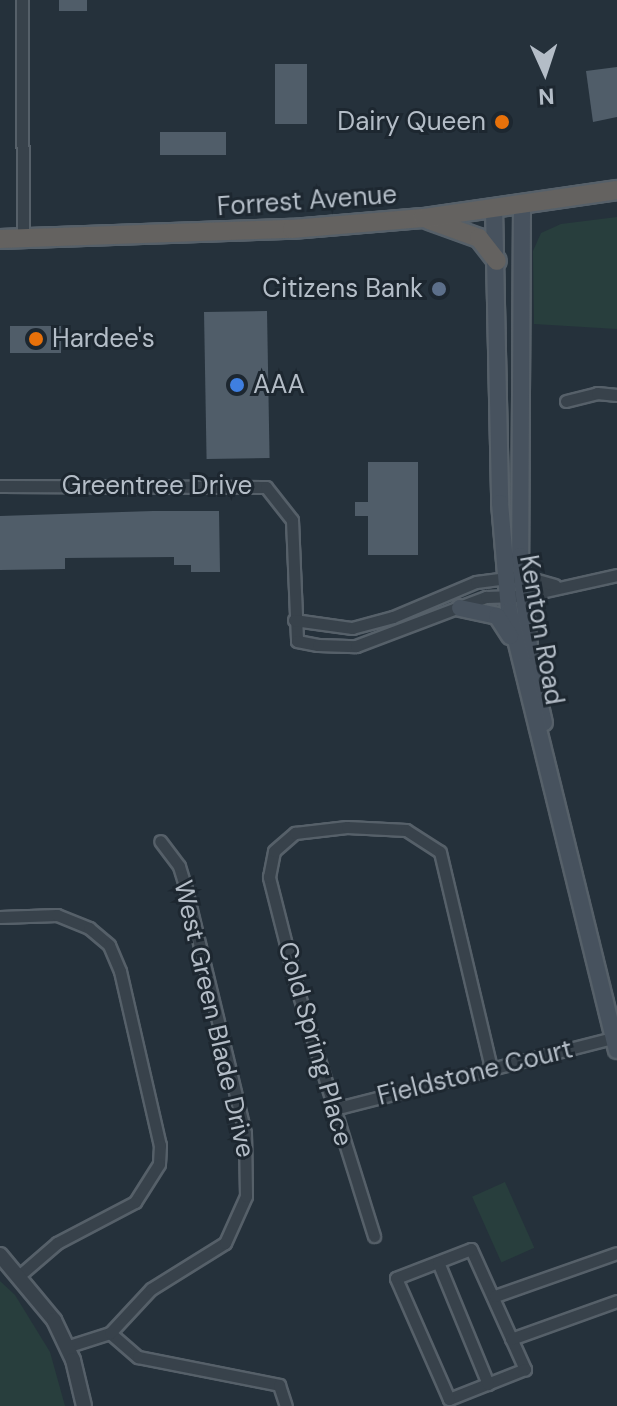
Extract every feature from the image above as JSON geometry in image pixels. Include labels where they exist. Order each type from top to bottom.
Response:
[{"type":"highway","name":"Forrest Avenue","points":[[0,239],[224,234],[423,218],[617,190]]},
{"type":"highway","points":[[423,218],[479,238],[497,261]]},
{"type":"main road","name":"Kenton Road","points":[[522,204],[523,576],[515,596],[516,656],[616,1042]]},
{"type":"main road","name":"Kenton Road","points":[[494,208],[505,578],[515,596],[552,762],[617,1016]]},
{"type":"main road","points":[[460,608],[497,616],[507,628],[516,656]]},
{"type":"street","points":[[22,0],[23,239]]},
{"type":"street","points":[[566,401],[597,393],[617,395]]},
{"type":"street","name":"Greentree Drive","points":[[0,486],[266,487],[292,520],[297,641],[356,646],[460,608],[555,585],[617,575]]},
{"type":"street","points":[[294,620],[352,628],[393,617],[476,582],[523,576],[555,585]]},
{"type":"street","name":"Cold Spring Place","points":[[374,1236],[334,1109],[269,877],[274,851],[295,833],[347,827],[417,833],[440,852],[491,1068]]},
{"type":"street","name":"West Green Blade Drive","points":[[66,1347],[110,1333],[151,1289],[225,1243],[243,1209],[249,1179],[245,1133],[186,889],[179,866],[160,841]]},
{"type":"street","points":[[0,917],[57,915],[89,928],[109,945],[120,971],[160,1145],[159,1164],[135,1202],[57,1243],[21,1274]]},
{"type":"street","name":"Fieldstone Court","points":[[334,1109],[491,1068],[616,1042]]},
{"type":"street","points":[[471,1249],[495,1296],[525,1369],[449,1399],[396,1278],[471,1249]]},
{"type":"street","points":[[495,1296],[617,1253]]},
{"type":"street","points":[[0,1255],[21,1274],[66,1347],[84,1406]]},
{"type":"street","points":[[438,1262],[488,1384]]},
{"type":"street","points":[[511,1339],[617,1301]]},
{"type":"street","points":[[110,1333],[138,1357],[279,1385],[286,1406]]},
{"type":"green space","points":[[617,217],[617,329],[534,324],[533,251],[541,233],[561,224]]},
{"type":"green space","points":[[505,1182],[534,1248],[501,1262],[472,1197]]},
{"type":"green space","points":[[0,1281],[15,1295],[50,1352],[65,1406],[0,1406]]},
{"type":"building","points":[[59,0],[87,0],[87,11],[59,11]]},
{"type":"building","points":[[275,64],[307,64],[307,124],[275,124]]},
{"type":"building","points":[[617,67],[617,117],[593,122],[586,71]]},
{"type":"building","points":[[160,132],[226,132],[226,155],[160,155]]},
{"type":"building","name":"AAA","points":[[267,311],[270,458],[207,459],[204,312]]},
{"type":"building","name":"Hardee's","points":[[10,326],[61,326],[61,353],[10,353]]},
{"type":"building","points":[[368,462],[418,462],[418,555],[368,555],[368,516],[355,516],[355,502],[368,502]]},
{"type":"building","points":[[219,511],[220,572],[191,572],[191,565],[174,565],[174,557],[65,558],[65,569],[0,570],[0,516]]},
{"type":"place","name":"Dairy Queen","points":[[502,122]]},
{"type":"place","name":"Citizens Bank","points":[[439,289]]},
{"type":"place","name":"Hardee's","points":[[36,339]]},
{"type":"place","name":"AAA","points":[[237,385]]}]
